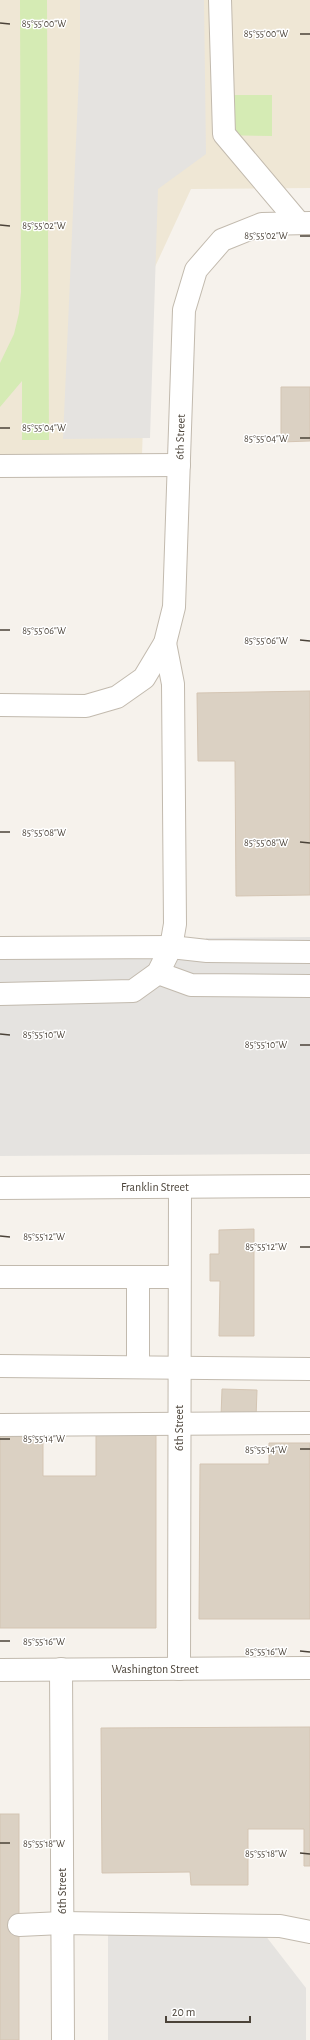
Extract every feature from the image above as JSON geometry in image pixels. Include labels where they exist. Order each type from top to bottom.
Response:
[{"type":"street","points":[[220,0],[224,134],[305,223]]},
{"type":"street","name":"6th Street","points":[[165,643],[174,607],[184,310],[196,270],[222,240],[262,224],[305,223]]},
{"type":"street","points":[[0,466],[179,465]]},
{"type":"street","points":[[0,706],[86,706],[117,697],[144,678],[165,643]]},
{"type":"street","points":[[0,994],[133,991],[158,973],[171,947],[175,924],[173,684],[165,643]]},
{"type":"street","points":[[0,948],[171,947],[207,951],[310,952]]},
{"type":"street","points":[[158,973],[191,985],[310,986]]},
{"type":"street","name":"Franklin Street","points":[[0,1188],[310,1186]]},
{"type":"street","name":"6th Street","points":[[179,1669],[180,1187]]},
{"type":"street","points":[[0,1277],[180,1277]]},
{"type":"street","points":[[138,1277],[138,1366]]},
{"type":"street","points":[[0,1366],[180,1366],[310,1369]]},
{"type":"street","points":[[0,1425],[310,1423]]},
{"type":"street","name":"Washington Street","points":[[0,1670],[310,1668]]},
{"type":"street","name":"6th Street","points":[[61,1669],[63,2040]]},
{"type":"street","points":[[19,1925],[62,1923],[280,1926],[310,1932]]},
{"type":"shaded area","points":[[0,0],[310,0],[310,188],[191,189],[148,282],[142,455],[0,457]]},
{"type":"shaded area","points":[[80,0],[204,0],[206,154],[158,189],[150,438],[63,439],[80,51]]},
{"type":"shaded area","points":[[310,937],[310,1154],[0,1156],[0,958],[200,957],[206,938]]},
{"type":"shaded area","points":[[108,1935],[265,1935],[306,1988],[306,2040],[108,2040]]},
{"type":"green space","points":[[20,0],[47,0],[49,440],[22,440],[22,381],[0,407],[0,363],[14,334],[19,313],[21,292]]},
{"type":"green space","points":[[215,95],[272,95],[272,136],[215,135]]},
{"type":"building","points":[[281,387],[310,387],[310,441],[281,442]]},
{"type":"building","points":[[310,691],[310,895],[236,896],[235,761],[198,761],[197,693]]},
{"type":"building","points":[[254,1229],[254,1336],[219,1336],[220,1281],[210,1281],[210,1254],[219,1254],[219,1230]]},
{"type":"building","points":[[222,1389],[257,1390],[256,1418],[221,1417]]},
{"type":"building","points":[[96,1430],[156,1430],[156,1628],[0,1628],[0,1435],[43,1435],[43,1476],[96,1476]]},
{"type":"building","points":[[269,1443],[310,1443],[310,1619],[199,1619],[200,1464],[269,1464]]},
{"type":"building","points":[[310,1727],[310,1866],[304,1866],[304,1829],[248,1829],[248,1885],[191,1885],[190,1872],[102,1873],[101,1728]]},
{"type":"building","points":[[0,1814],[19,1814],[19,2040],[0,2040]]}]
